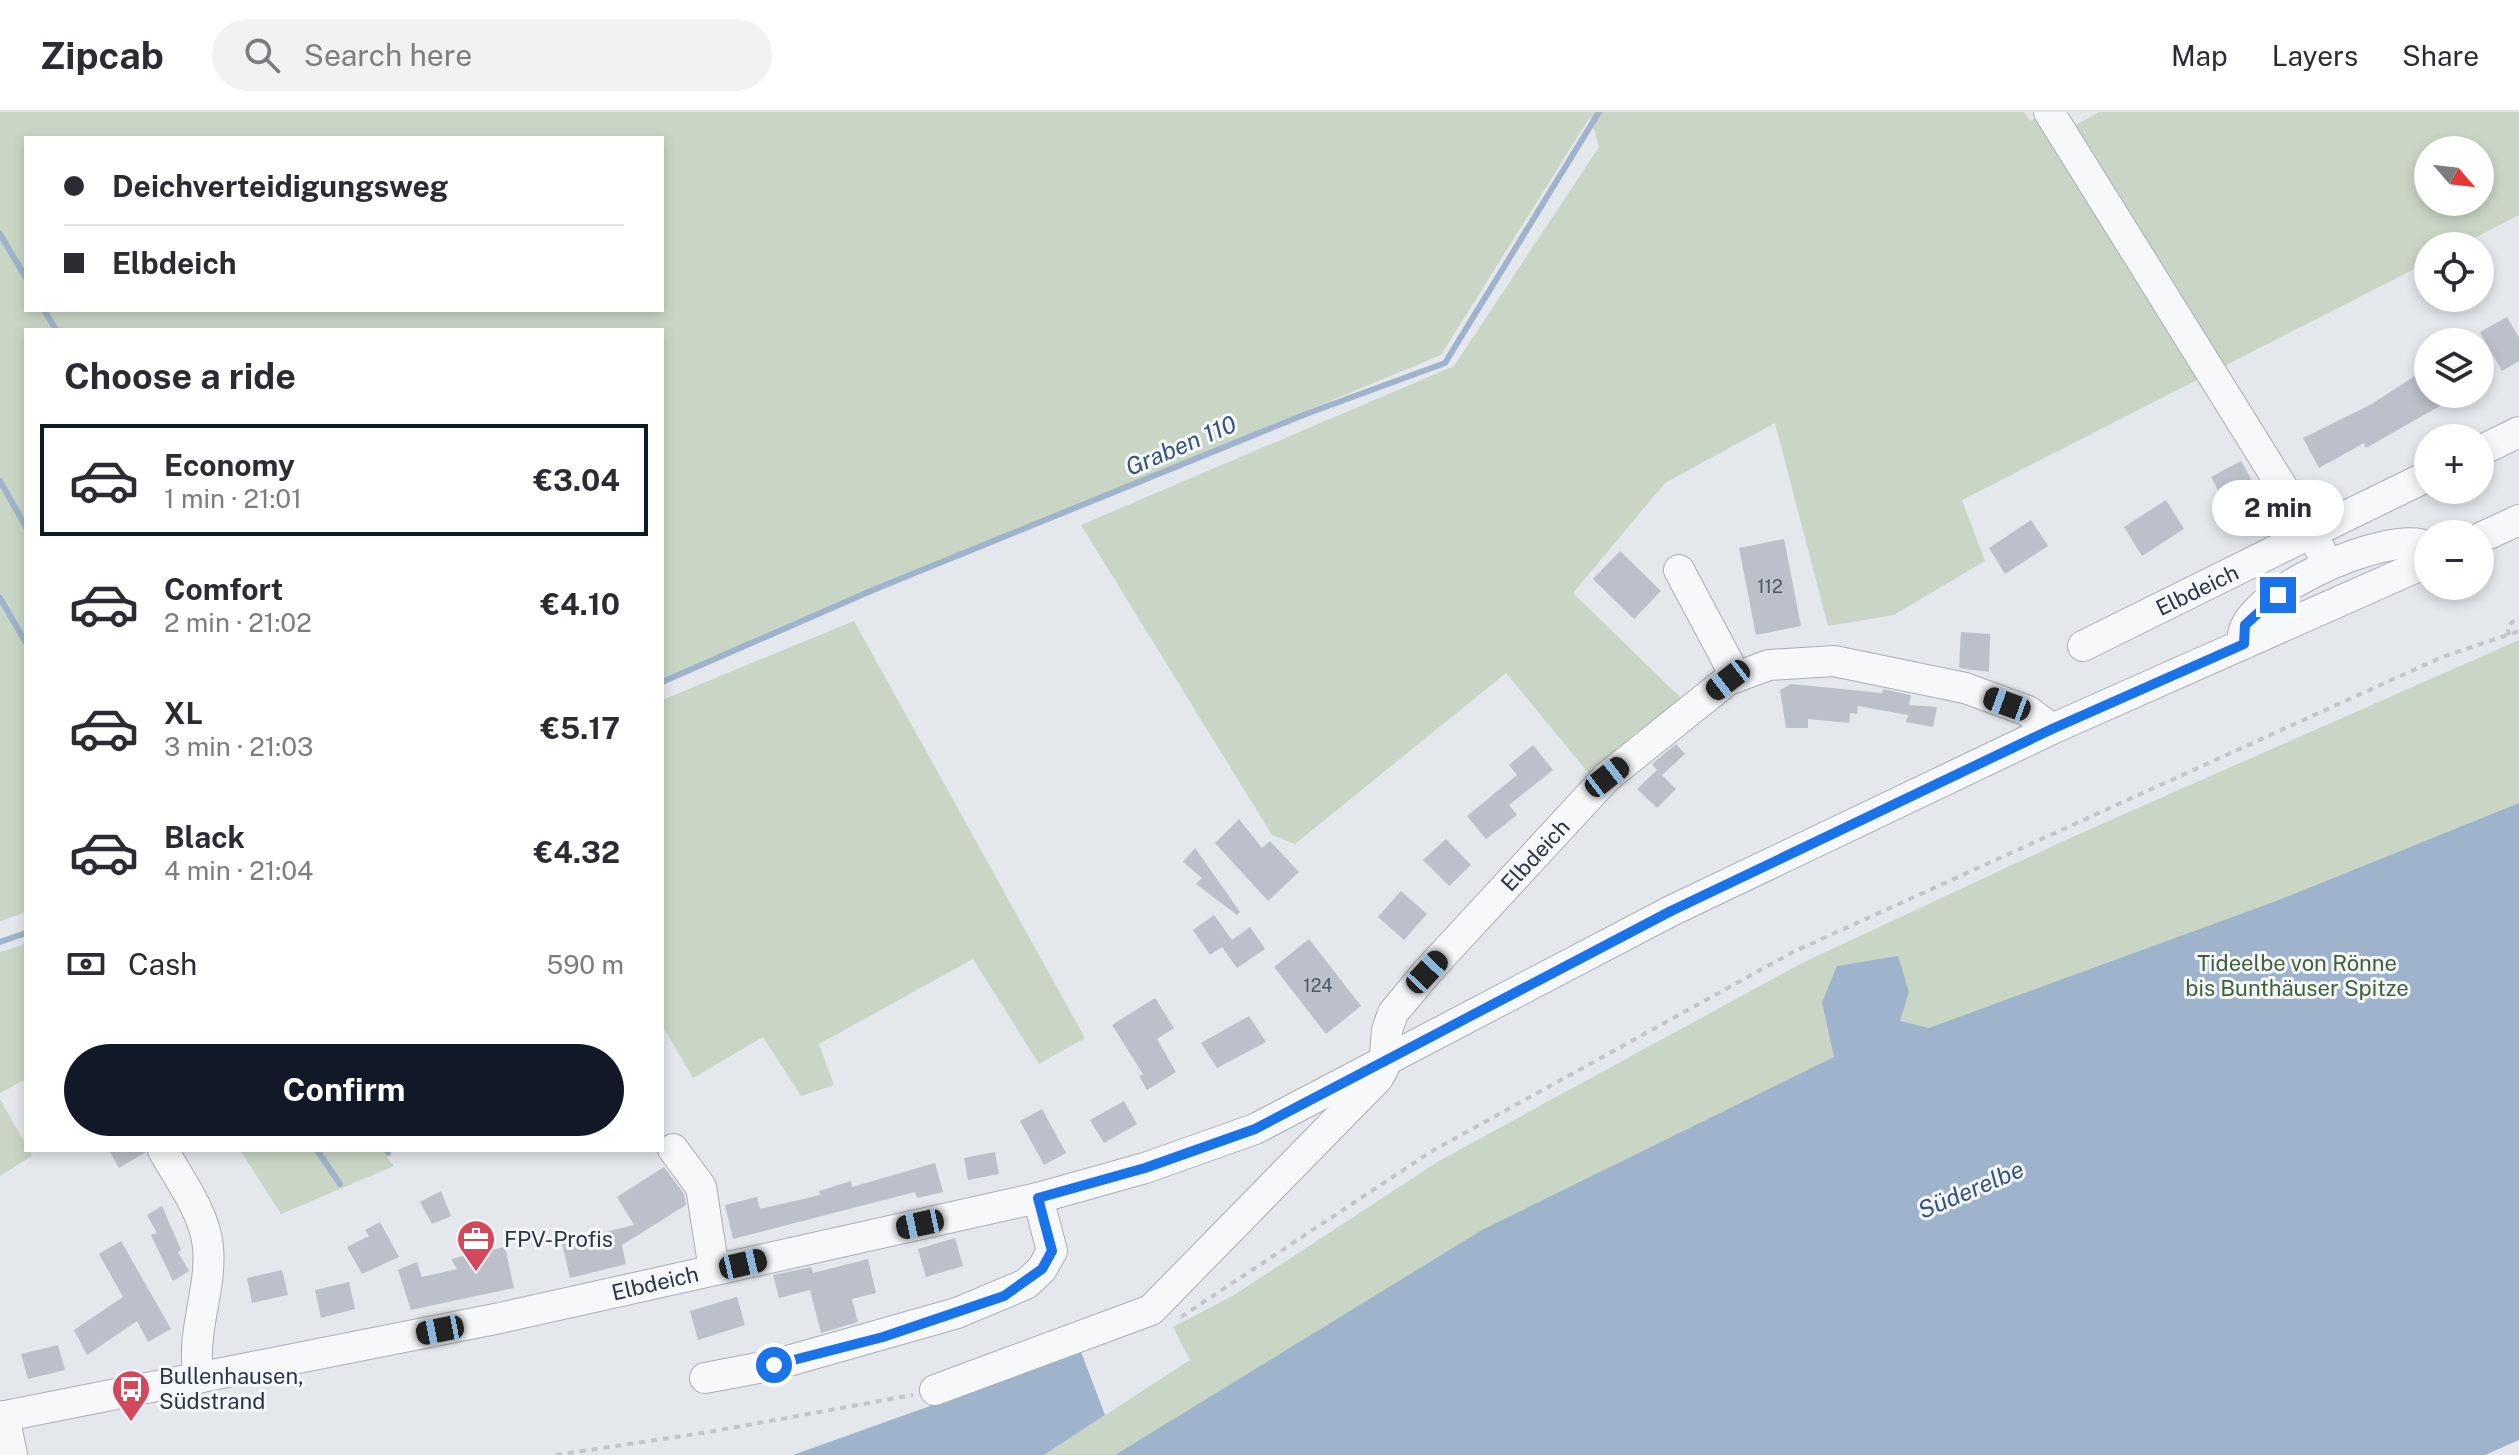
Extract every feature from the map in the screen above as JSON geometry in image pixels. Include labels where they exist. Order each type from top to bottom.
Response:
[{"type":"street","points":[[2049,112],[2327,563]]},
{"type":"street","points":[[2494,444],[2519,432]]},
{"type":"street","name":"Elbdeich","points":[[2083,646],[2414,483]]},
{"type":"street","points":[[2494,532],[2519,520]]},
{"type":"street","name":"Elbdeich","points":[[2244,644],[2245,625],[2260,608],[2327,563],[2414,541]]},
{"type":"street","name":"Elbdeich","points":[[2,1416],[714,1270],[1038,1198],[1145,1168],[1255,1129],[1671,911],[2052,729],[2414,568]]},
{"type":"street","points":[[1679,570],[1736,677]]},
{"type":"street","name":"Elbdeich","points":[[1384,1063],[1387,1030],[1393,1013],[1437,961],[1607,777],[1736,677],[1769,665],[1834,661],[1965,688],[2028,711],[2052,729]]},
{"type":"street","points":[[935,1390],[1151,1310],[1347,1111],[1378,1078],[1384,1063]]},
{"type":"street","points":[[673,1149],[701,1187],[714,1270]]},
{"type":"street","points":[[164,1152],[202,1223],[208,1248],[196,1350],[199,1378]]},
{"type":"street","points":[[705,1378],[774,1365],[883,1337],[1004,1296],[1042,1269],[1052,1251],[1038,1198]]},
{"type":"street","points":[[2,1416],[12,1455]]},
{"type":"path","points":[[2509,635],[2507,627],[2519,616]]},
{"type":"path","points":[[1151,1310],[1164,1326],[1185,1315],[1432,1151],[1793,952],[2442,657],[2519,631]]},
{"type":"path","points":[[556,1455],[740,1427],[935,1390]]},
{"type":"green space","points":[[0,112],[2024,112],[2030,121],[2044,112],[2067,130],[2099,112],[2519,112],[2519,215],[2486,232],[2414,232],[2414,269],[1962,500],[1985,561],[1894,615],[1828,626],[1775,423],[1665,483],[1573,593],[1683,700],[1634,734],[1591,776],[1506,673],[1295,844],[1272,835],[1081,525],[1454,366],[1599,147],[1590,117],[1441,355],[664,678],[664,328],[24,328],[24,913],[0,921]]},
{"type":"green space","points":[[854,621],[1085,1038],[1039,1064],[973,959],[819,1044],[834,1085],[801,1096],[763,1037],[693,1078],[664,1028],[664,699]]},
{"type":"green space","name":"Tideelbe von Rönne bis Bunthäuser Spitze","points":[[2519,640],[2519,1120],[1729,1455],[1044,1455],[1190,1360],[1173,1327],[1234,1295],[1439,1161],[1800,964],[2070,838]]},
{"type":"green space","points":[[24,945],[24,1080],[0,1093],[0,952]]},
{"type":"green space","points":[[0,1099],[24,1142],[24,1152],[30,1152],[32,1156],[0,1176]]},
{"type":"green space","points":[[241,1152],[391,1152],[385,1155],[394,1166],[281,1214]]},
{"type":"water","name":"Tideelbe von Rönne bis Bunthäuser Spitze","points":[[2519,803],[2519,1440],[2485,1455],[1115,1455],[1482,1230],[1834,1057],[1822,1002],[1837,966],[1898,956],[1909,992],[1900,1021],[1929,1028],[2279,900]]},
{"type":"water","points":[[1081,1352],[1105,1415],[1044,1455],[793,1455]]},
{"type":"building","points":[[2507,317],[2519,338],[2519,361],[2502,371],[2494,357],[2494,328],[2487,328]]},
{"type":"building","points":[[2414,376],[2414,408],[2436,408],[2366,448],[2364,443],[2319,468],[2303,438],[2372,404]]},
{"type":"building","points":[[2241,461],[2255,486],[2225,503],[2211,477]]},
{"type":"building","points":[[2166,500],[2184,529],[2142,556],[2124,527]]},
{"type":"building","points":[[2031,520],[2048,546],[2005,574],[1989,548]]},
{"type":"building","points":[[1784,539],[1801,626],[1756,635],[1739,548]]},
{"type":"building","points":[[1620,551],[1661,591],[1634,619],[1593,579]]},
{"type":"building","points":[[1961,632],[1990,634],[1989,672],[1959,668]]},
{"type":"building","points":[[1791,684],[1882,693],[1883,689],[1911,695],[1909,705],[1937,707],[1933,727],[1906,722],[1908,715],[1858,706],[1857,714],[1850,713],[1849,723],[1808,719],[1808,728],[1786,728],[1780,690]]},
{"type":"building","points":[[1676,744],[1685,754],[1662,775],[1676,789],[1657,808],[1637,789],[1657,770],[1652,764]]},
{"type":"building","points":[[1533,745],[1553,770],[1509,805],[1517,815],[1486,839],[1467,816],[1517,775],[1509,765]]},
{"type":"building","points":[[1239,819],[1262,848],[1270,841],[1299,872],[1268,901],[1215,843]]},
{"type":"building","points":[[1446,839],[1471,865],[1449,886],[1423,860]]},
{"type":"building","points":[[1195,848],[1240,912],[1237,915],[1196,884],[1202,878],[1183,862]]},
{"type":"building","points":[[1401,891],[1427,914],[1404,940],[1378,917]]},
{"type":"building","points":[[1214,915],[1232,940],[1250,927],[1265,949],[1237,968],[1222,947],[1210,955],[1193,930]]},
{"type":"building","points":[[1309,939],[1361,1006],[1326,1034],[1274,967]]},
{"type":"building","points":[[1155,998],[1174,1028],[1157,1039],[1176,1072],[1147,1090],[1139,1076],[1143,1074],[1112,1025]]},
{"type":"building","points":[[1249,1016],[1266,1042],[1217,1068],[1201,1043]]},
{"type":"building","points":[[1124,1101],[1137,1124],[1104,1143],[1090,1120]]},
{"type":"building","points":[[1042,1109],[1066,1153],[1044,1165],[1020,1121]]},
{"type":"building","points":[[110,1152],[146,1152],[119,1168]]},
{"type":"building","points":[[995,1152],[999,1174],[968,1180],[964,1158]]},
{"type":"building","points":[[935,1163],[943,1192],[917,1198],[915,1192],[733,1239],[725,1205],[757,1197],[760,1209],[820,1195],[819,1191],[851,1181],[852,1187]]},
{"type":"building","points":[[664,1167],[684,1194],[686,1205],[622,1245],[626,1264],[570,1278],[562,1243],[634,1225],[617,1197]]},
{"type":"building","points":[[441,1191],[451,1216],[432,1224],[420,1202]]},
{"type":"building","points":[[162,1206],[181,1250],[178,1252],[189,1271],[173,1281],[151,1235],[157,1233],[147,1215]]},
{"type":"building","points":[[380,1222],[399,1257],[362,1274],[347,1247],[369,1236],[365,1230]]},
{"type":"building","points":[[955,1238],[963,1266],[926,1277],[918,1249]]},
{"type":"building","points":[[121,1241],[171,1329],[148,1342],[137,1321],[87,1355],[74,1330],[123,1297],[99,1254]]},
{"type":"building","points":[[505,1247],[514,1288],[411,1310],[398,1270],[417,1262],[422,1277],[457,1269],[451,1259]]},
{"type":"building","points":[[868,1259],[876,1293],[852,1299],[858,1322],[821,1333],[810,1290],[779,1298],[773,1275],[811,1267],[813,1273]]},
{"type":"building","points":[[282,1270],[288,1295],[252,1303],[247,1278]]},
{"type":"building","points":[[349,1282],[355,1309],[321,1318],[315,1290]]},
{"type":"building","points":[[737,1297],[745,1325],[698,1340],[690,1311]]},
{"type":"building","points":[[58,1345],[65,1370],[28,1379],[21,1354]]},
{"type":"waterway","name":"Graben 110","points":[[664,681],[873,590],[1306,414],[1445,363],[1599,112]]},
{"type":"waterway","points":[[0,234],[24,275]]},
{"type":"waterway","points":[[45,312],[55,328]]},
{"type":"waterway","points":[[0,481],[24,523]]},
{"type":"waterway","points":[[0,598],[24,640]]},
{"type":"waterway","name":"Graben 110","points":[[0,942],[24,934]]},
{"type":"waterway","points":[[318,1152],[340,1184]]},
{"type":"place","name":"FPV-Profis","points":[[476,1273]]},
{"type":"place","name":"Bullenhausen, Südstrand","points":[[131,1423]]},
{"type":"route","points":[[774,1365],[883,1337],[1004,1296],[1026,1284],[1042,1269],[1052,1251],[1038,1198],[1145,1168],[1255,1129],[1671,911],[2052,729],[2244,644],[2245,625],[2260,608],[2278,595]]},
{"type":"water label","name":"Süderelbe","points":[[1971,1190]]}]
